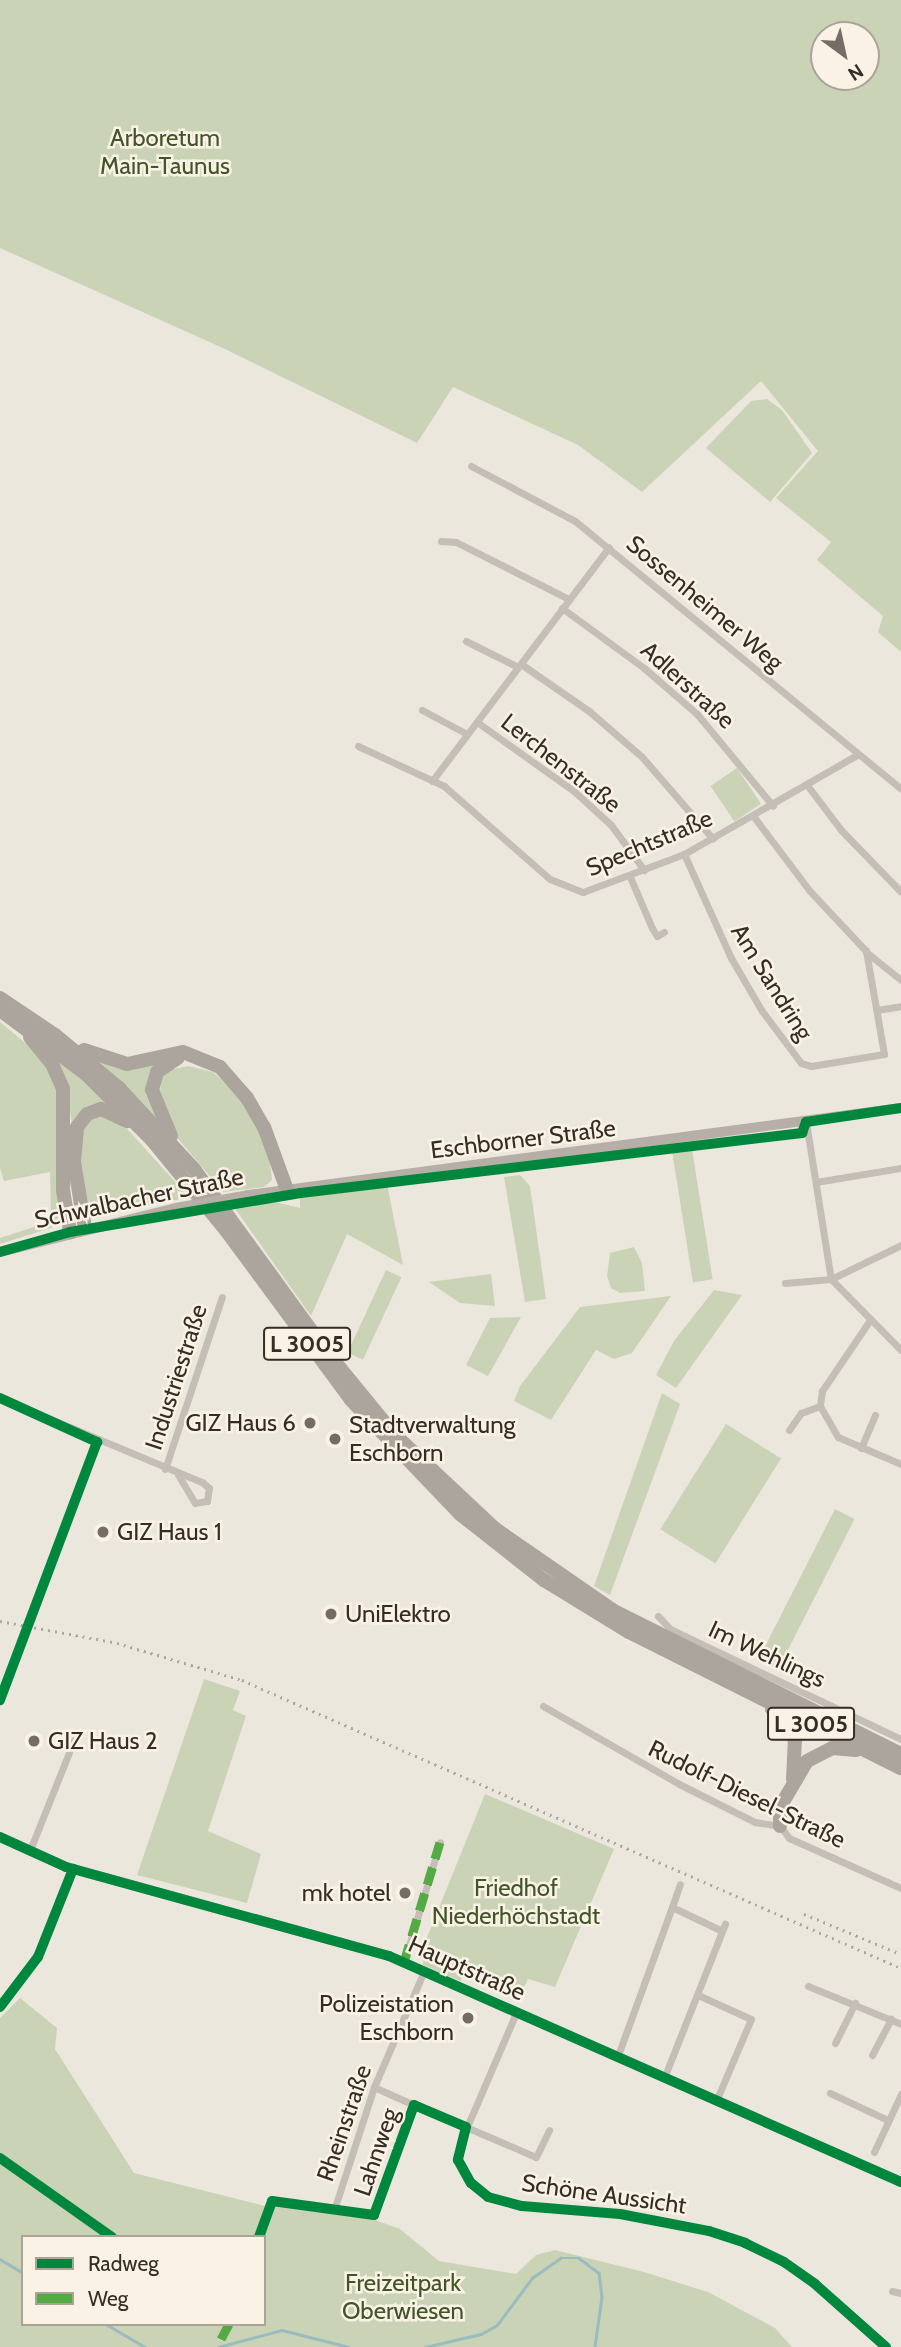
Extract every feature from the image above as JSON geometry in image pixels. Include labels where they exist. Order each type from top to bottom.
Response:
[{"type":"highway","name":"L 3005","points":[[0,998],[55,1035],[119,1088],[194,1169],[361,1395],[432,1474],[494,1528],[614,1611],[901,1754]]},
{"type":"highway","name":"L 3005","points":[[0,1010],[86,1074],[152,1140],[228,1233],[351,1401],[460,1514],[572,1598],[754,1696],[901,1768]]},
{"type":"highway","points":[[18,1022],[52,1064],[63,1089],[63,1190],[70,1232]]},
{"type":"highway","points":[[55,1035],[121,1064],[174,1052],[205,1058],[220,1067],[247,1098],[270,1139],[287,1190]]},
{"type":"highway","points":[[194,1169],[163,1123],[152,1090],[157,1072],[170,1060],[205,1058]]},
{"type":"highway","points":[[85,1228],[74,1162],[81,1120],[94,1110],[108,1110],[152,1140]]},
{"type":"highway","points":[[754,1696],[784,1721],[795,1739],[792,1780],[778,1814],[780,1826]]},
{"type":"highway","points":[[792,1780],[822,1751],[838,1748],[867,1752]]},
{"type":"street","name":"Sossenheimer Weg","points":[[471,466],[575,521],[901,789]]},
{"type":"street","points":[[441,541],[456,542],[569,599]]},
{"type":"street","points":[[432,781],[609,547]]},
{"type":"street","name":"Adlerstraße","points":[[562,608],[644,668],[696,715],[773,806]]},
{"type":"street","points":[[466,641],[519,666],[589,711],[642,757],[713,839]]},
{"type":"street","points":[[422,710],[467,734]]},
{"type":"street","name":"Lerchenstraße","points":[[477,722],[575,792],[611,825],[644,870]]},
{"type":"street","name":"Spechtstraße","points":[[358,746],[451,791],[562,887],[593,891],[684,854],[754,817],[857,755]]},
{"type":"street","points":[[807,785],[841,830],[901,892]]},
{"type":"street","points":[[754,817],[809,890],[866,951],[901,980]]},
{"type":"street","name":"Am Sandring","points":[[684,854],[730,958],[801,1063],[811,1066],[884,1054],[866,951]]},
{"type":"street","points":[[630,877],[652,928],[657,936],[664,932]]},
{"type":"street","points":[[877,1010],[901,1006]]},
{"type":"street","name":"Eschborner Straße","points":[[287,1190],[901,1108]]},
{"type":"street","points":[[806,1122],[831,1279],[901,1350]]},
{"type":"street","points":[[816,1182],[901,1168]]},
{"type":"street","name":"Schwalbacher Straße","points":[[0,1252],[85,1228],[176,1208],[287,1190]]},
{"type":"street","points":[[785,1283],[831,1279],[901,1245]]},
{"type":"street","name":"Industriestraße","points":[[165,1469],[222,1297]]},
{"type":"street","points":[[870,1320],[822,1391],[820,1406],[833,1432],[861,1448],[901,1464]]},
{"type":"street","points":[[0,1398],[177,1475],[208,1485],[207,1501],[195,1503],[177,1475]]},
{"type":"street","points":[[789,1430],[801,1413],[820,1406]]},
{"type":"street","points":[[861,1448],[876,1415]]},
{"type":"street","name":"Im Wehlings","points":[[658,1616],[670,1629],[901,1739]]},
{"type":"street","name":"Rudolf-Diesel-Straße","points":[[543,1706],[679,1784],[761,1825],[780,1826],[789,1838],[901,1888]]},
{"type":"street","points":[[30,1850],[74,1740]]},
{"type":"street","name":"Hauptstraße","points":[[0,1837],[73,1869],[287,1925],[404,1962],[901,2182]]},
{"type":"street","name":"Hauptstraße","points":[[404,1962],[440,1842]]},
{"type":"street","points":[[617,2057],[680,1884]]},
{"type":"street","points":[[664,2078],[723,1928],[672,1907]]},
{"type":"street","name":"Rheinstraße","points":[[334,2210],[374,2087],[424,1971]]},
{"type":"street","points":[[808,1986],[901,2024]]},
{"type":"street","points":[[698,1995],[751,2019],[716,2101]]},
{"type":"street","points":[[835,2043],[855,2003]]},
{"type":"street","name":"Schöne Aussicht","points":[[516,2013],[466,2127],[458,2160],[471,2183],[488,2197],[522,2206],[632,2216],[709,2231],[745,2243],[784,2262],[886,2347]]},
{"type":"street","points":[[872,2055],[891,2019]]},
{"type":"street","name":"Lahnweg","points":[[334,2210],[374,2215],[414,2105],[374,2087]]},
{"type":"street","points":[[830,2093],[888,2120]]},
{"type":"street","points":[[874,2152],[901,2094]]},
{"type":"street","name":"Schöne Aussicht","points":[[466,2127],[536,2157],[549,2130]]},
{"type":"street","points":[[892,2291],[901,2293]]},
{"type":"green space","name":"Arboretum Main-Taunus","points":[[0,0],[901,0],[901,652],[878,632],[883,616],[817,560],[831,542],[776,498],[818,451],[761,381],[642,492],[578,445],[453,387],[417,443],[225,349],[0,248]]},
{"type":"green space","points":[[767,399],[782,410],[812,453],[770,502],[706,448],[751,401]]},
{"type":"green space","points":[[737,768],[761,804],[735,822],[710,786]]},
{"type":"green space","points":[[0,1022],[35,1051],[57,1084],[61,1214],[51,1228],[0,1244],[0,1238],[46,1223],[51,1216],[50,1172],[4,1181],[0,1168]]},
{"type":"green space","points":[[43,1048],[72,1066],[108,1101],[85,1107],[72,1126],[66,1078]]},
{"type":"green space","points":[[81,1051],[126,1071],[166,1058],[153,1067],[145,1093],[165,1132]]},
{"type":"green space","points":[[188,1066],[213,1072],[238,1096],[257,1128],[270,1163],[272,1180],[264,1187],[223,1192],[174,1134],[160,1094],[161,1081],[166,1071]]},
{"type":"green space","points":[[96,1114],[119,1120],[189,1197],[100,1216],[87,1209],[80,1158],[83,1124]]},
{"type":"green space","points":[[692,1149],[713,1279],[693,1283],[672,1152]]},
{"type":"green space","points":[[520,1175],[530,1186],[546,1299],[525,1302],[504,1177]]},
{"type":"green space","points":[[387,1184],[403,1265],[347,1234],[311,1316],[234,1207],[271,1201],[300,1208],[300,1196]]},
{"type":"green space","points":[[634,1247],[642,1263],[645,1291],[620,1293],[611,1288],[607,1276],[610,1253]]},
{"type":"green space","points":[[386,1270],[401,1277],[363,1360],[348,1352]]},
{"type":"green space","points":[[491,1274],[495,1306],[460,1303],[429,1282]]},
{"type":"green space","points":[[714,1290],[742,1295],[676,1388],[656,1375],[674,1341]]},
{"type":"green space","points":[[671,1296],[632,1353],[614,1359],[596,1350],[551,1420],[514,1401],[520,1386],[580,1307]]},
{"type":"green space","points":[[521,1317],[488,1376],[466,1365],[490,1318]]},
{"type":"green space","points":[[662,1393],[680,1404],[610,1595],[594,1586]]},
{"type":"green space","points":[[726,1424],[781,1458],[715,1564],[660,1529]]},
{"type":"green space","points":[[835,1509],[855,1519],[778,1669],[759,1659]]},
{"type":"green space","points":[[204,1679],[240,1691],[233,1710],[246,1716],[208,1831],[261,1854],[247,1903],[137,1875]]},
{"type":"green space","name":"Friedhof Niederhöchstadt","points":[[485,1794],[614,1849],[555,1987],[528,1979],[521,1993],[465,1972],[460,1981],[423,1965],[426,1940]]},
{"type":"green space","name":"Freizeitpark Oberwiesen","points":[[20,1998],[57,2028],[55,2049],[134,2173],[273,2208],[277,2198],[375,2220],[400,2229],[439,2261],[516,2274],[536,2255],[555,2250],[644,2272],[708,2292],[775,2328],[792,2347],[0,2347],[0,2018]]},
{"type":"waterway","points":[[425,2347],[481,2334],[497,2325],[532,2278],[561,2258],[579,2258],[599,2273],[602,2297],[595,2347]]},
{"type":"waterway","points":[[0,2259],[21,2272]]},
{"type":"waterway","points":[[109,2326],[145,2347]]},
{"type":"waterway","points":[[218,2347],[282,2330],[349,2347]]},
{"type":"railway","points":[[0,1621],[117,1643],[242,1680],[901,1968]]},
{"type":"railway","points":[[804,1914],[901,1954]]},
{"type":"marked path","points":[[404,1962],[440,1842]]},
{"type":"marked path","points":[[221,2339],[228,2326]]},
{"type":"cycle path","points":[[0,1252],[70,1232],[301,1193],[802,1133],[806,1122],[901,1108]]},
{"type":"cycle path","points":[[0,1398],[97,1442],[0,1700]]},
{"type":"cycle path","points":[[0,1837],[66,1867],[389,1956],[901,2182]]},
{"type":"cycle path","points":[[0,2007],[38,1957],[73,1869]]},
{"type":"cycle path","points":[[260,2235],[272,2201],[374,2215],[414,2105],[466,2127],[458,2160],[471,2183],[488,2197],[522,2206],[620,2214],[709,2231],[745,2243],[784,2262],[815,2284],[886,2347]]},
{"type":"cycle path","points":[[0,2158],[109,2235]]},
{"type":"place","name":"GIZ Haus 6","points":[[310,1423]]},
{"type":"place","name":"Stadtverwaltung Eschborn","points":[[335,1439]]},
{"type":"place","name":"GIZ Haus 1","points":[[103,1532]]},
{"type":"place","name":"UniElektro","points":[[331,1614]]},
{"type":"place","name":"GIZ Haus 2","points":[[34,1741]]},
{"type":"place","name":"mk hotel","points":[[405,1893]]},
{"type":"place","name":"Polizeistation Eschborn","points":[[468,2018]]}]
